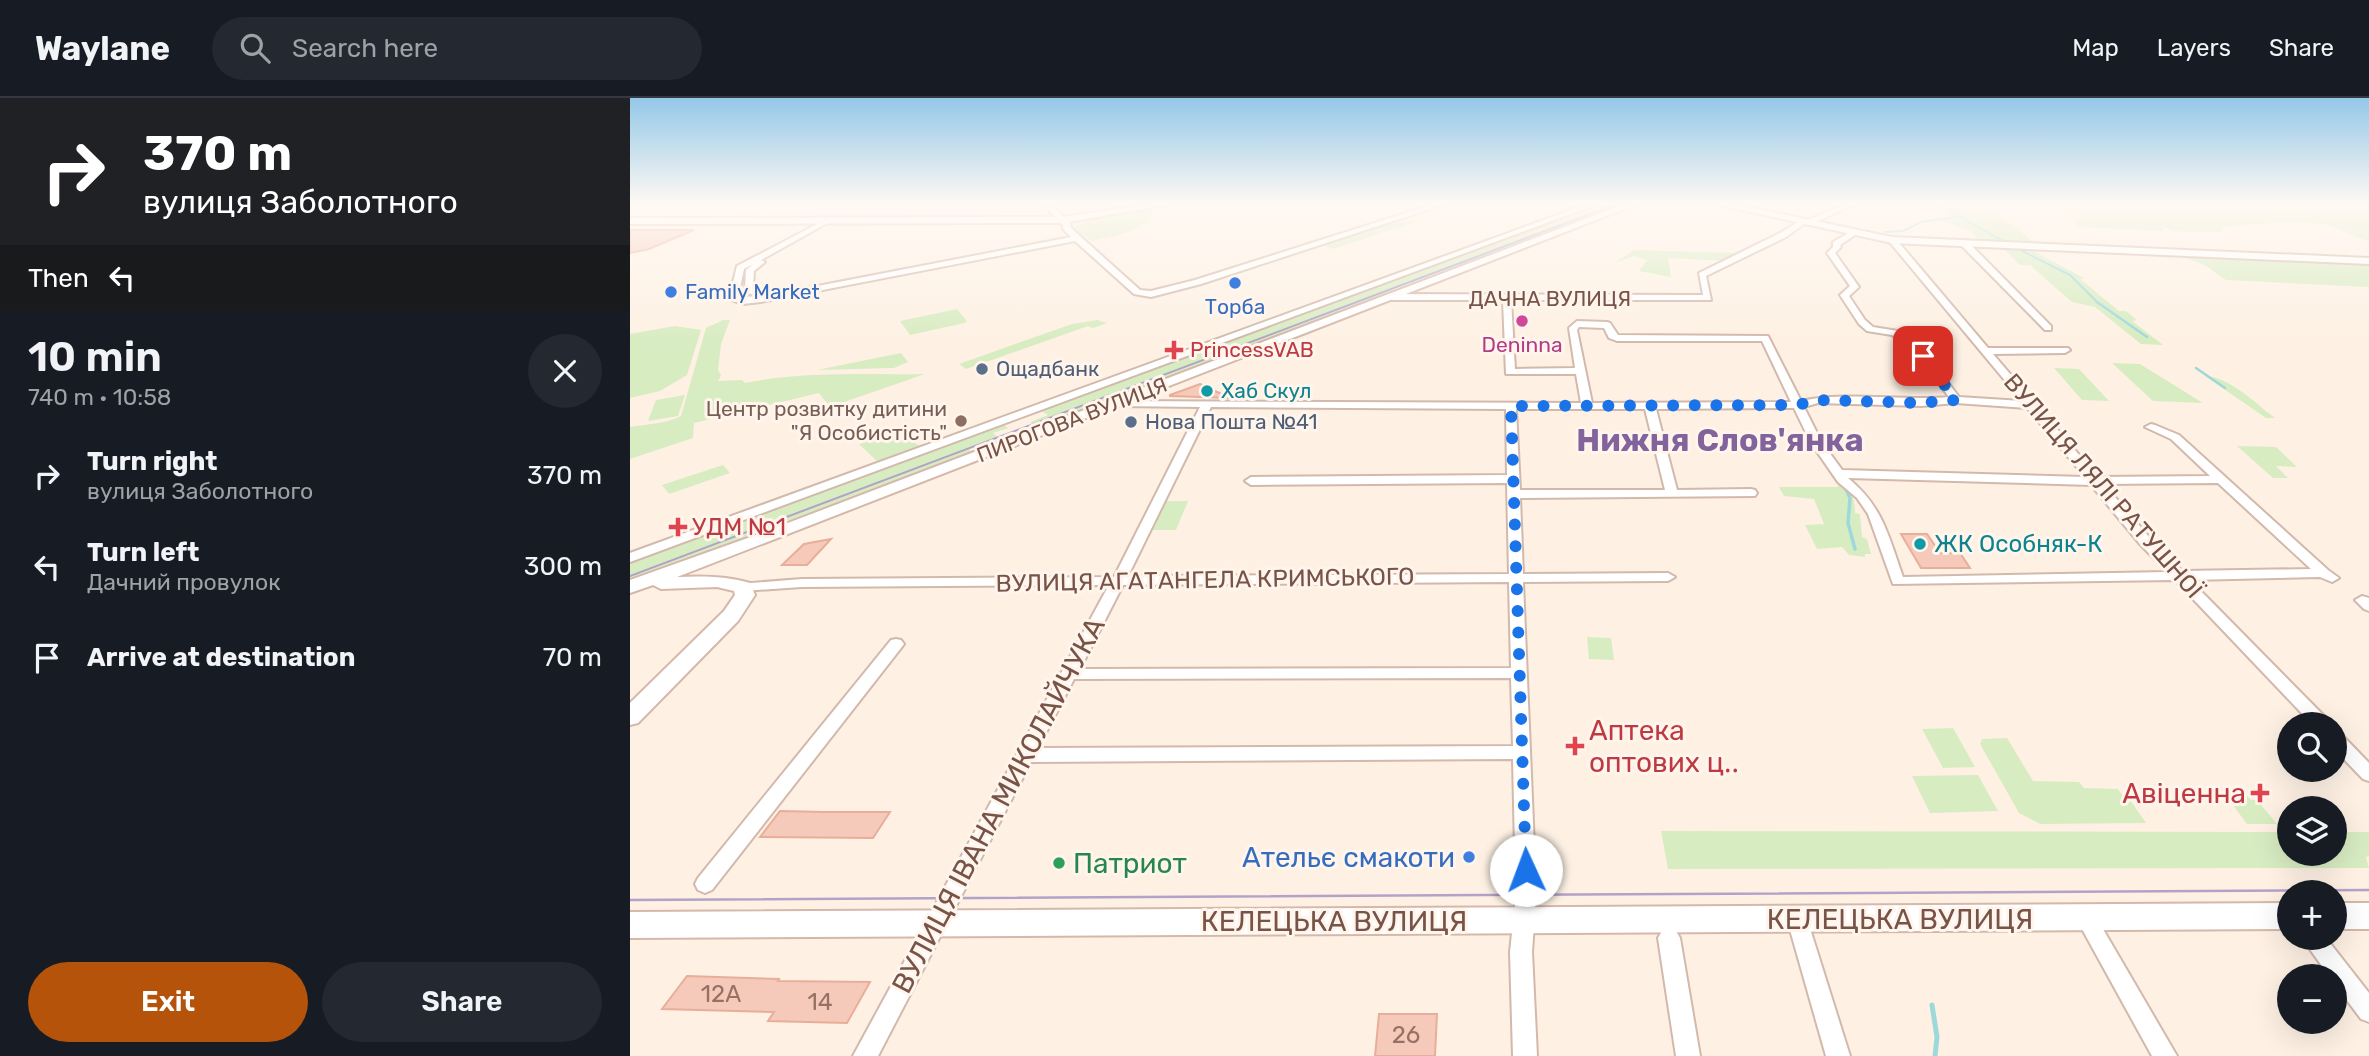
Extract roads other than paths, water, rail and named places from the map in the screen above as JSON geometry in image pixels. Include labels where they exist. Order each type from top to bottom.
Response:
[{"type":"main road","name":"ПИРОГОВА ВУЛИЦЯ","points":[[631,587],[1515,250]]},
{"type":"main road","points":[[2101,250],[2369,261]]},
{"type":"main road","points":[[731,582],[735,558],[765,538]]},
{"type":"main road","points":[[630,717],[741,604],[745,595],[731,582],[697,573],[701,562]]},
{"type":"main road","points":[[631,587],[731,582]]},
{"type":"main road","name":"КЕЛЕЦЬКА ВУЛИЦЯ","points":[[630,925],[2277,916]]},
{"type":"main road","points":[[2347,916],[2369,916]]},
{"type":"street","points":[[775,250],[737,271],[732,298],[737,301],[800,292],[1017,250]]},
{"type":"street","points":[[783,250],[753,267],[749,277],[749,290],[773,294],[800,292]]},
{"type":"street","points":[[1090,250],[1137,292],[1159,294],[1298,250]]},
{"type":"street","name":"ПИРОГОВА ВУЛИЦЯ","points":[[630,558],[1470,250]]},
{"type":"street","name":"ДАЧНА ВУЛИЦЯ","points":[[1392,297],[1708,298],[1702,275],[1753,250]]},
{"type":"street","points":[[1834,250],[1831,253],[1855,286],[1844,295],[1862,322],[1870,329],[1895,333],[1923,356],[1956,400]]},
{"type":"street","name":"ВУЛИЦЯ ЛЯЛІ РАТУШНОЇ","points":[[1900,250],[2093,481],[2180,578],[2310,712]]},
{"type":"street","points":[[1971,250],[2048,328]]},
{"type":"street","points":[[736,279],[749,277]]},
{"type":"street","points":[[1507,299],[1510,372],[1580,371]]},
{"type":"street","points":[[1587,406],[1572,330],[1577,324],[1607,324],[1612,336],[1618,338],[1765,338],[1815,441],[1874,514],[1898,581],[2328,576],[2267,525],[2261,519],[2260,513],[2175,437],[2151,427]]},
{"type":"street","points":[[1984,351],[2066,350]]},
{"type":"street","points":[[1116,403],[1650,406],[1797,405],[1818,400],[1921,403],[1956,400],[2029,405]]},
{"type":"street","name":"ВУЛИЦЯ ІВАНА МИКОЛАЙЧУКА","points":[[865,1056],[1117,583],[1207,404]]},
{"type":"street","points":[[1511,406],[1527,895],[1521,952],[1525,1056]]},
{"type":"street","points":[[1650,406],[1672,494]]},
{"type":"street","points":[[1839,474],[2093,481],[2222,479]]},
{"type":"street","points":[[1251,481],[1751,494]]},
{"type":"street","name":"ВУЛИЦЯ АГАТАНГЕЛА КРИМСЬКОГО","points":[[731,582],[1117,583],[1668,577]]},
{"type":"street","points":[[705,884],[896,644]]},
{"type":"street","points":[[1068,674],[1520,673]]},
{"type":"street","points":[[2347,751],[2369,774]]},
{"type":"street","points":[[1024,755],[1522,752]]},
{"type":"street","points":[[2087,918],[2165,1056]]},
{"type":"street","points":[[1797,919],[1838,1056]]},
{"type":"street","points":[[1669,938],[1688,1056]]},
{"type":"street","points":[[2322,950],[2369,1011]]},
{"type":"waterway","points":[[2022,251],[2070,275],[2097,302]]},
{"type":"waterway","points":[[2097,302],[2147,337]]},
{"type":"waterway","points":[[2196,368],[2225,388]]},
{"type":"waterway","points":[[1845,487],[1850,498],[1848,523],[1855,549]]},
{"type":"waterway","points":[[1932,1005],[1937,1037],[1935,1056]]},
{"type":"tram line","points":[[630,576],[1495,250]]},
{"type":"tram line","points":[[630,900],[2369,890]]},
{"type":"place","name":"Торба","points":[[1235,283]]},
{"type":"place","name":"Family Market","points":[[671,292]]},
{"type":"place","name":"Deninna","points":[[1522,321]]},
{"type":"place","name":"PrincessVAB","points":[[1174,350]]},
{"type":"place","name":"Ощадбанк","points":[[982,369]]},
{"type":"place","name":"Хаб Скул","points":[[1207,391]]},
{"type":"place","name":"Центр розвитку дитини \"Я Особистість\"","points":[[961,421]]},
{"type":"place","name":"Нова Пошта №41","points":[[1131,422]]},
{"type":"place","name":"УДМ №1","points":[[678,527]]},
{"type":"place","name":"ЖК Особняк-К","points":[[1920,544]]},
{"type":"place","name":"Аптека оптових ц‥","points":[[1575,746]]},
{"type":"place","name":"Авіценна","points":[[2260,793]]},
{"type":"place","name":"Ательє смакоти","points":[[1469,857]]},
{"type":"place","name":"Патриот","points":[[1059,863]]},
{"type":"district","name":"Нижня Слов'янка","points":[[1720,440]]}]
